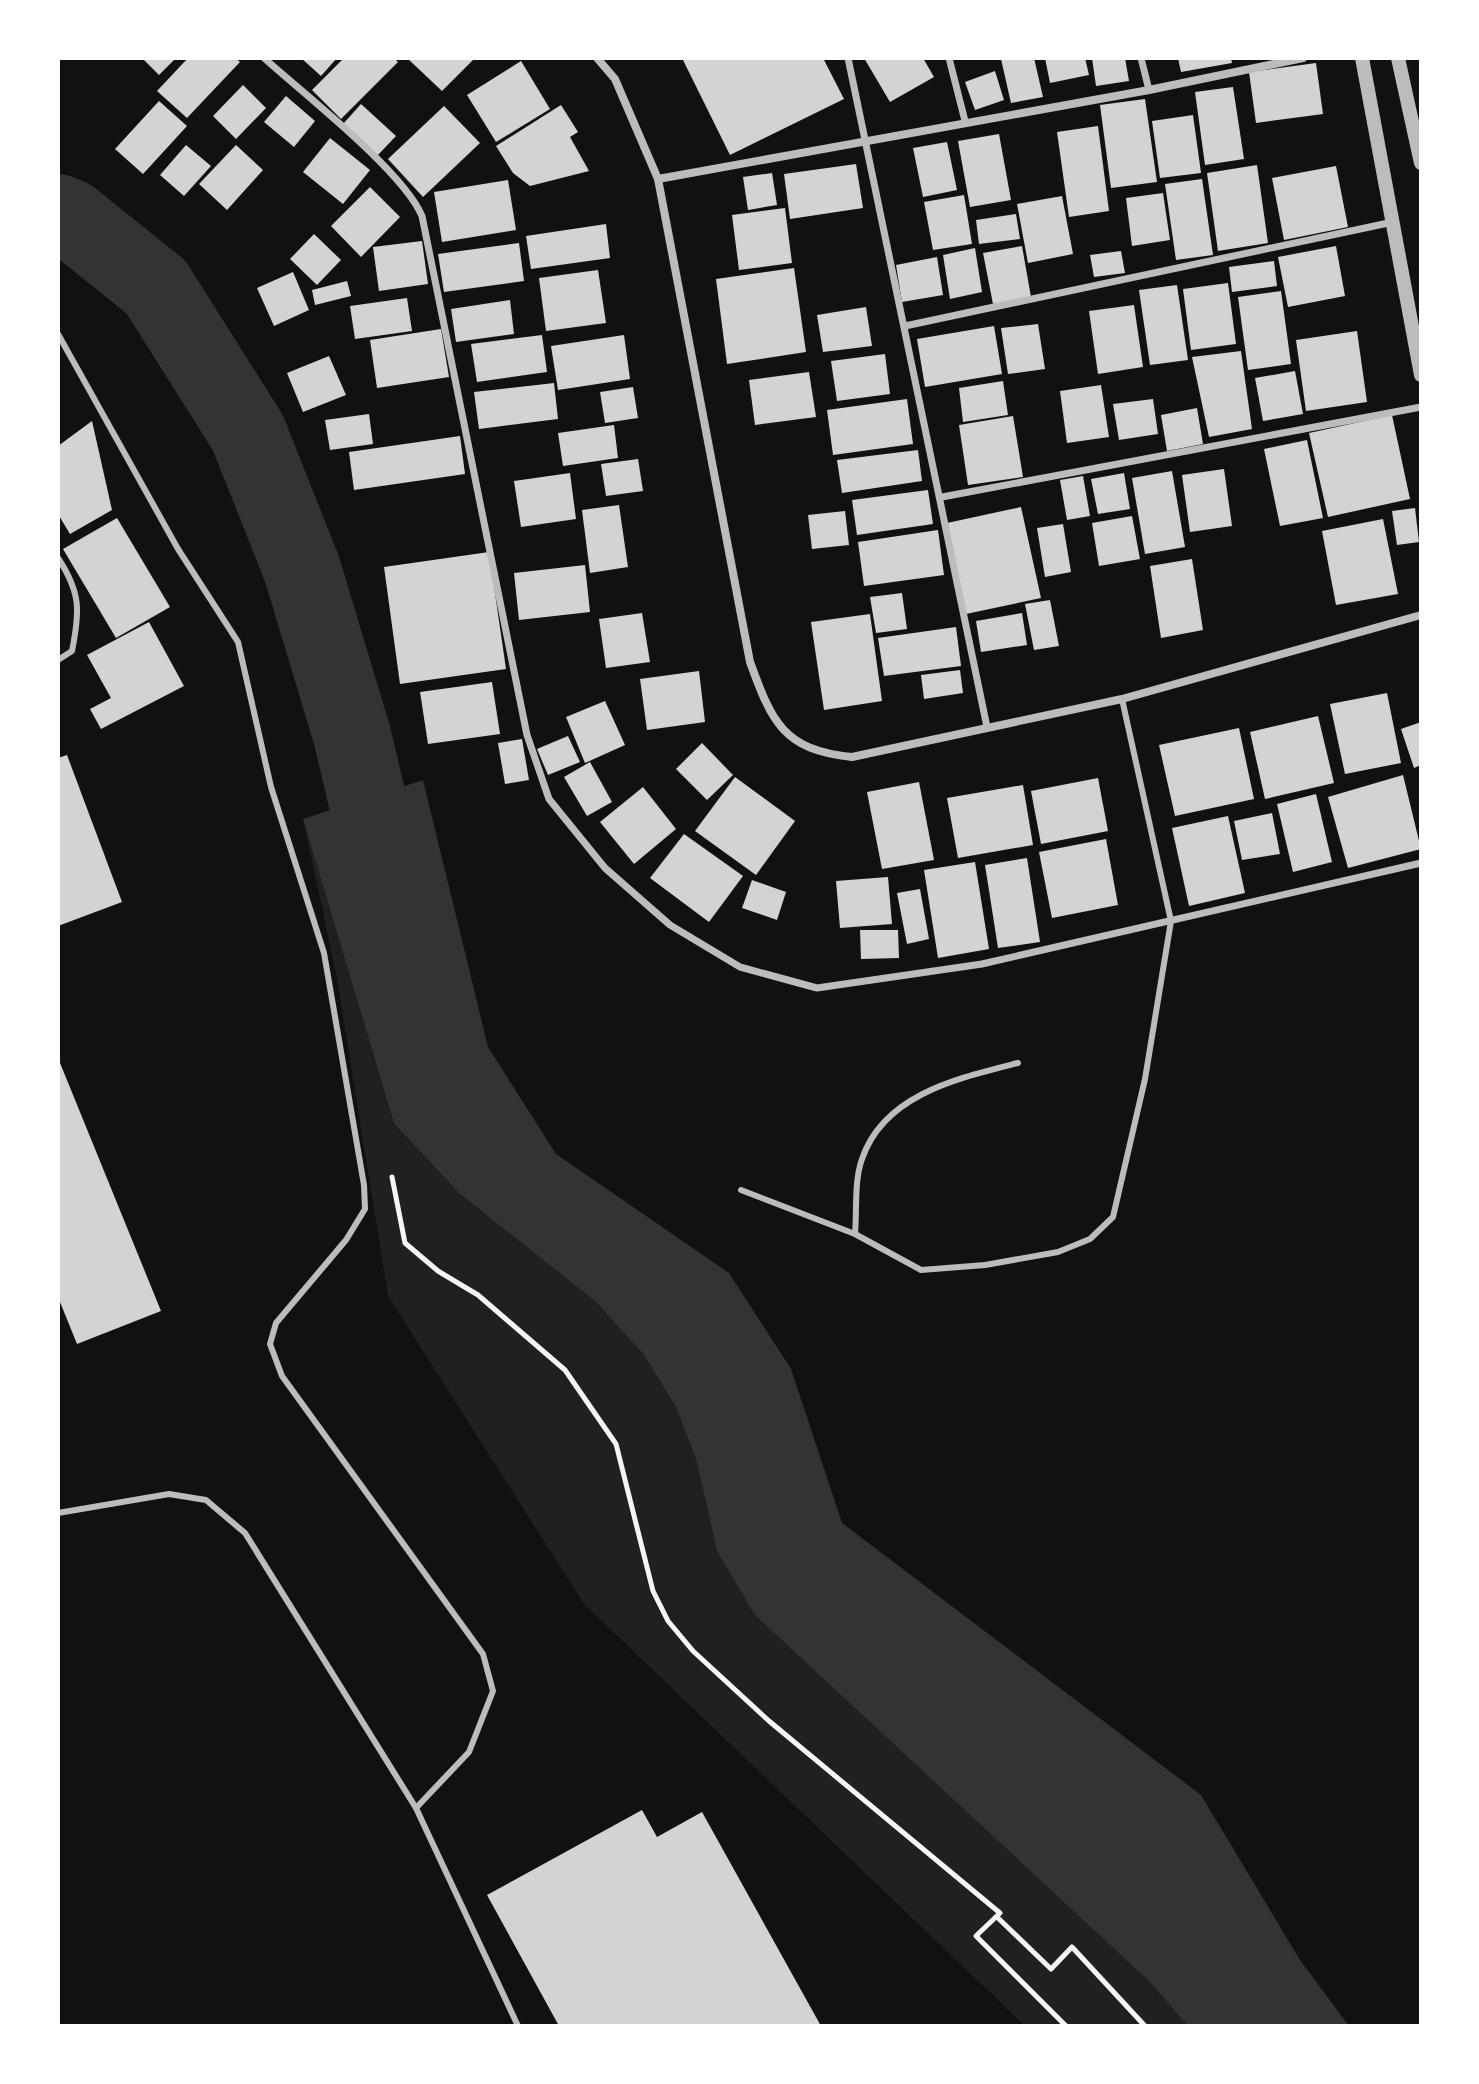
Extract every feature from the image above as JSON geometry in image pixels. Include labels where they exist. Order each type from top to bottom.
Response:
[{"type":"street","points":[[264,58],[380,163],[417,202],[527,735],[549,799],[605,868],[670,925],[740,967],[817,988],[982,964],[1421,863]]},
{"type":"street","points":[[597,58],[615,79],[658,179],[750,662],[765,704],[789,738],[820,754],[852,757],[1122,699],[1421,615]]},
{"type":"street","points":[[848,58],[942,497],[987,727]]},
{"type":"street","points":[[949,58],[965,121]]},
{"type":"street","points":[[1141,58],[1149,90]]},
{"type":"street","points":[[658,179],[866,138],[1149,90],[1303,58]]},
{"type":"street","points":[[1362,58],[1421,375]]},
{"type":"street","points":[[1398,58],[1421,163]]},
{"type":"street","points":[[905,326],[1393,222]]},
{"type":"street","points":[[942,497],[1421,407]]},
{"type":"lane","points":[[58,334],[178,549],[238,642],[271,787],[324,953],[364,1185],[365,1209],[346,1240],[276,1323],[270,1344],[282,1376],[483,1654],[493,1691],[469,1752],[416,1808]]},
{"type":"lane","points":[[58,558],[72,580],[80,614],[72,651],[58,660]]},
{"type":"lane","points":[[741,1190],[855,1234],[921,1270],[985,1265],[1058,1252],[1090,1239],[1113,1217],[1145,1079],[1171,921],[1122,699]]},
{"type":"lane","points":[[855,1234],[861,1160],[886,1117],[946,1082],[1018,1063]]},
{"type":"lane","points":[[58,1513],[169,1494],[206,1500],[245,1533],[416,1808],[518,2026]]},
{"type":"path","points":[[391,1169],[405,1243],[438,1271],[478,1295],[537,1344],[565,1370],[608,1430],[616,1444],[653,1591],[668,1621],[693,1651],[769,1721],[1000,1913],[976,1936],[1066,2026]]},
{"type":"path","points":[[997,1917],[1051,1969],[1072,1947],[1145,2026]]},
{"type":"shaded area","points":[[423,780],[488,1047],[556,1154],[729,1273],[791,1369],[842,1523],[1201,1795],[1300,1960],[1349,2026],[1188,2026],[1149,1981],[755,1615],[717,1551],[696,1459],[676,1407],[644,1355],[596,1302],[460,1194],[394,1124],[303,819]]},
{"type":"shaded area","points":[[303,819],[394,1125],[460,1194],[596,1302],[644,1355],[676,1407],[696,1459],[717,1552],[1149,1981],[1188,2026],[1025,2026],[584,1604],[388,1296],[336,973]]},
{"type":"building","points":[[142,58],[176,58],[159,75]]},
{"type":"building","points":[[188,58],[235,58],[240,62],[187,118],[157,91]]},
{"type":"building","points":[[301,58],[337,58],[321,76]]},
{"type":"building","points":[[344,58],[394,58],[398,62],[341,119],[312,90]]},
{"type":"building","points":[[407,58],[475,58],[442,91]]},
{"type":"building","points":[[682,58],[823,58],[844,99],[730,155]]},
{"type":"building","points":[[864,58],[923,58],[934,77],[890,102]]},
{"type":"building","points":[[1034,58],[1043,97],[1011,103],[1001,59]]},
{"type":"building","points":[[1045,58],[1085,58],[1089,75],[1050,83]]},
{"type":"building","points":[[1092,58],[1125,58],[1129,81],[1096,86]]},
{"type":"building","points":[[1178,58],[1231,58],[1232,63],[1181,72]]},
{"type":"building","points":[[521,61],[550,109],[496,142],[467,95]]},
{"type":"building","points":[[1316,63],[1323,114],[1256,123],[1249,72]]},
{"type":"building","points":[[995,71],[1004,100],[975,110],[965,82]]},
{"type":"building","points":[[243,85],[266,108],[236,139],[213,116]]},
{"type":"building","points":[[1233,87],[1244,159],[1205,165],[1195,92]]},
{"type":"building","points":[[286,96],[315,121],[294,147],[264,122]]},
{"type":"building","points":[[1145,99],[1157,182],[1111,188],[1100,105]]},
{"type":"building","points":[[159,101],[187,126],[143,174],[115,149]]},
{"type":"building","points":[[361,104],[396,136],[377,156],[343,124]]},
{"type":"building","points":[[561,105],[578,132],[570,137],[589,171],[530,186],[513,173],[496,146]]},
{"type":"building","points":[[444,106],[480,143],[423,197],[388,159]]},
{"type":"building","points":[[1193,115],[1201,173],[1160,178],[1152,121]]},
{"type":"building","points":[[1098,126],[1109,211],[1069,217],[1057,132]]},
{"type":"building","points":[[999,134],[1011,200],[970,207],[958,141]]},
{"type":"building","points":[[330,138],[370,170],[343,204],[303,172]]},
{"type":"building","points":[[947,142],[957,190],[923,197],[913,148]]},
{"type":"building","points":[[186,145],[211,166],[184,196],[160,175]]},
{"type":"building","points":[[236,145],[263,170],[227,210],[199,184]]},
{"type":"building","points":[[856,164],[863,208],[790,219],[784,174]]},
{"type":"building","points":[[1257,165],[1268,243],[1218,251],[1207,173]]},
{"type":"building","points":[[1336,166],[1348,227],[1284,240],[1272,178]]},
{"type":"building","points":[[772,173],[777,205],[748,210],[743,177]]},
{"type":"building","points":[[1202,179],[1213,255],[1176,260],[1165,184]]},
{"type":"building","points":[[508,180],[516,230],[442,242],[434,192]]},
{"type":"building","points":[[370,187],[400,217],[361,257],[331,226]]},
{"type":"building","points":[[1163,193],[1170,240],[1132,246],[1126,198]]},
{"type":"building","points":[[964,195],[972,244],[933,250],[924,202]]},
{"type":"building","points":[[1062,196],[1073,254],[1028,263],[1017,204]]},
{"type":"building","points":[[785,208],[792,263],[739,270],[732,215]]},
{"type":"building","points":[[1016,214],[1020,239],[979,244],[976,220]]},
{"type":"building","points":[[606,224],[610,258],[531,269],[526,236]]},
{"type":"building","points":[[314,234],[341,260],[317,285],[290,259]]},
{"type":"building","points":[[422,241],[428,284],[379,291],[373,247]]},
{"type":"building","points":[[519,243],[524,281],[444,292],[438,254]]},
{"type":"building","points":[[1022,246],[1031,297],[993,304],[983,253]]},
{"type":"building","points":[[1336,246],[1345,296],[1288,307],[1278,257]]},
{"type":"building","points":[[975,248],[982,292],[950,299],[943,255]]},
{"type":"building","points":[[1121,251],[1125,273],[1094,277],[1090,255]]},
{"type":"building","points":[[937,257],[943,295],[902,302],[896,265]]},
{"type":"building","points":[[1274,261],[1277,286],[1232,292],[1229,267]]},
{"type":"building","points":[[794,268],[806,352],[727,364],[716,279]]},
{"type":"building","points":[[598,270],[606,323],[546,331],[539,278]]},
{"type":"building","points":[[293,272],[309,310],[274,326],[257,288]]},
{"type":"building","points":[[347,281],[351,296],[315,305],[312,290]]},
{"type":"building","points":[[1228,283],[1236,344],[1191,350],[1183,289]]},
{"type":"building","points":[[1177,285],[1188,360],[1150,365],[1139,290]]},
{"type":"building","points":[[1281,291],[1291,364],[1248,370],[1238,297]]},
{"type":"building","points":[[407,298],[412,331],[355,339],[350,306]]},
{"type":"building","points":[[510,300],[514,334],[456,342],[451,309]]},
{"type":"building","points":[[1134,305],[1143,367],[1098,374],[1089,311]]},
{"type":"building","points":[[866,307],[872,346],[823,352],[817,315]]},
{"type":"building","points":[[1038,324],[1045,369],[1008,374],[1001,328]]},
{"type":"building","points":[[994,326],[1002,374],[925,387],[917,339]]},
{"type":"building","points":[[441,329],[449,377],[377,388],[370,340]]},
{"type":"building","points":[[1357,331],[1367,402],[1306,411],[1296,340]]},
{"type":"building","points":[[542,335],[547,372],[477,382],[471,344]]},
{"type":"building","points":[[624,335],[630,379],[558,390],[551,346]]},
{"type":"building","points":[[1241,351],[1252,429],[1209,437],[1192,357]]},
{"type":"building","points":[[885,354],[890,394],[837,401],[831,361]]},
{"type":"building","points":[[329,356],[346,395],[303,412],[287,373]]},
{"type":"building","points":[[1295,371],[1303,414],[1263,421],[1255,378]]},
{"type":"building","points":[[809,372],[816,417],[755,425],[749,380]]},
{"type":"building","points":[[1003,381],[1008,415],[963,422],[959,388]]},
{"type":"building","points":[[554,383],[558,419],[479,429],[474,392]]},
{"type":"building","points":[[1101,385],[1109,437],[1067,443],[1060,391]]},
{"type":"building","points":[[633,387],[638,418],[605,423],[600,392]]},
{"type":"building","points":[[907,399],[913,444],[833,455],[827,410]]},
{"type":"building","points":[[1153,399],[1158,434],[1119,440],[1113,404]]},
{"type":"building","points":[[1197,408],[1203,444],[1167,451],[1161,415]]},
{"type":"building","points":[[369,414],[373,444],[330,450],[325,420]]},
{"type":"building","points":[[1392,415],[1410,499],[1328,517],[1309,433]]},
{"type":"building","points":[[1013,416],[1023,477],[968,485],[959,425]]},
{"type":"building","points":[[92,421],[112,510],[70,534],[58,514],[58,446]]},
{"type":"building","points":[[614,425],[618,458],[563,466],[558,433]]},
{"type":"building","points":[[460,436],[465,474],[354,490],[349,452]]},
{"type":"building","points":[[1307,440],[1323,518],[1280,526],[1264,449]]},
{"type":"building","points":[[918,450],[922,481],[842,493],[837,460]]},
{"type":"building","points":[[638,459],[643,491],[606,496],[601,464]]},
{"type":"building","points":[[1224,469],[1232,526],[1190,532],[1182,475]]},
{"type":"building","points":[[1172,471],[1185,547],[1145,554],[1132,478]]},
{"type":"building","points":[[570,473],[576,519],[521,527],[514,481]]},
{"type":"building","points":[[1124,473],[1130,509],[1098,514],[1091,479]]},
{"type":"building","points":[[1083,476],[1090,516],[1067,520],[1060,480]]},
{"type":"building","points":[[928,490],[933,524],[857,535],[852,500]]},
{"type":"building","points":[[619,505],[628,567],[590,573],[582,510]]},
{"type":"building","points":[[1021,507],[1041,598],[966,614],[947,523]]},
{"type":"building","points":[[1415,508],[1419,542],[1397,545],[1392,511]]},
{"type":"building","points":[[845,511],[849,545],[812,549],[808,515]]},
{"type":"building","points":[[1132,516],[1140,559],[1099,566],[1092,523]]},
{"type":"building","points":[[117,518],[170,607],[116,638],[63,549]]},
{"type":"building","points":[[1383,519],[1398,594],[1336,605],[1322,531]]},
{"type":"building","points":[[1063,524],[1071,572],[1045,577],[1037,528]]},
{"type":"building","points":[[938,530],[944,575],[864,586],[858,542]]},
{"type":"building","points":[[489,552],[506,669],[400,684],[384,567]]},
{"type":"building","points":[[1192,559],[1203,630],[1161,638],[1150,566]]},
{"type":"building","points":[[585,565],[590,612],[519,620],[514,573]]},
{"type":"building","points":[[902,593],[907,629],[876,633],[870,597]]},
{"type":"building","points":[[1050,600],[1059,646],[1034,650],[1025,604]]},
{"type":"building","points":[[642,613],[650,662],[606,668],[599,619]]},
{"type":"building","points":[[1022,613],[1027,645],[981,652],[976,621]]},
{"type":"building","points":[[870,614],[882,701],[824,710],[811,622]]},
{"type":"building","points":[[149,622],[184,686],[101,729],[90,709],[111,698],[87,655]]},
{"type":"building","points":[[956,627],[961,666],[884,676],[878,638]]},
{"type":"building","points":[[960,670],[963,693],[924,699],[921,675]]},
{"type":"building","points":[[699,671],[705,722],[647,730],[640,679]]},
{"type":"building","points":[[492,682],[500,734],[428,744],[420,692]]},
{"type":"building","points":[[1387,693],[1401,763],[1345,774],[1330,704]]},
{"type":"building","points":[[605,701],[625,745],[585,763],[566,717]]},
{"type":"building","points":[[1318,716],[1334,783],[1265,799],[1250,732]]},
{"type":"building","points":[[1421,722],[1421,765],[1414,768],[1401,729]]},
{"type":"building","points":[[1239,728],[1254,799],[1175,816],[1159,745]]},
{"type":"building","points":[[568,736],[580,762],[548,775],[537,749]]},
{"type":"building","points":[[522,739],[529,780],[505,784],[498,743]]},
{"type":"building","points":[[702,743],[733,775],[707,800],[676,769]]},
{"type":"building","points":[[67,755],[122,902],[58,926],[58,758]]},
{"type":"building","points":[[590,762],[612,802],[587,816],[564,777]]},
{"type":"building","points":[[1403,775],[1421,849],[1348,868],[1328,797]]},
{"type":"building","points":[[735,777],[795,821],[756,875],[695,831]]},
{"type":"building","points":[[1098,778],[1108,831],[1041,844],[1031,791]]},
{"type":"building","points":[[919,782],[934,860],[882,869],[867,792]]},
{"type":"building","points":[[1023,785],[1033,845],[958,858],[947,798]]},
{"type":"building","points":[[643,787],[676,829],[634,864],[600,822]]},
{"type":"building","points":[[1316,794],[1332,862],[1293,872],[1277,804]]},
{"type":"building","points":[[1272,813],[1280,854],[1242,860],[1234,821]]},
{"type":"building","points":[[1228,816],[1245,893],[1189,906],[1172,828]]},
{"type":"building","points":[[684,834],[743,876],[709,922],[650,878]]},
{"type":"building","points":[[1106,839],[1118,905],[1052,918],[1039,852]]},
{"type":"building","points":[[1027,858],[1040,942],[998,948],[985,865]]},
{"type":"building","points":[[975,862],[989,949],[938,958],[924,870]]},
{"type":"building","points":[[888,877],[892,924],[840,928],[836,881]]},
{"type":"building","points":[[752,880],[786,892],[777,920],[742,908]]},
{"type":"building","points":[[920,889],[929,939],[907,944],[897,893]]},
{"type":"building","points":[[860,930],[898,930],[899,958],[861,959]]},
{"type":"building","points":[[58,1058],[161,1311],[77,1344],[58,1297]]},
{"type":"building","points":[[642,1810],[657,1837],[702,1812],[821,2026],[559,2026],[487,1895]]},
{"type":"waterway","points":[[58,213],[70,218],[156,287],[248,433],[302,569],[352,735],[392,904]]}]
